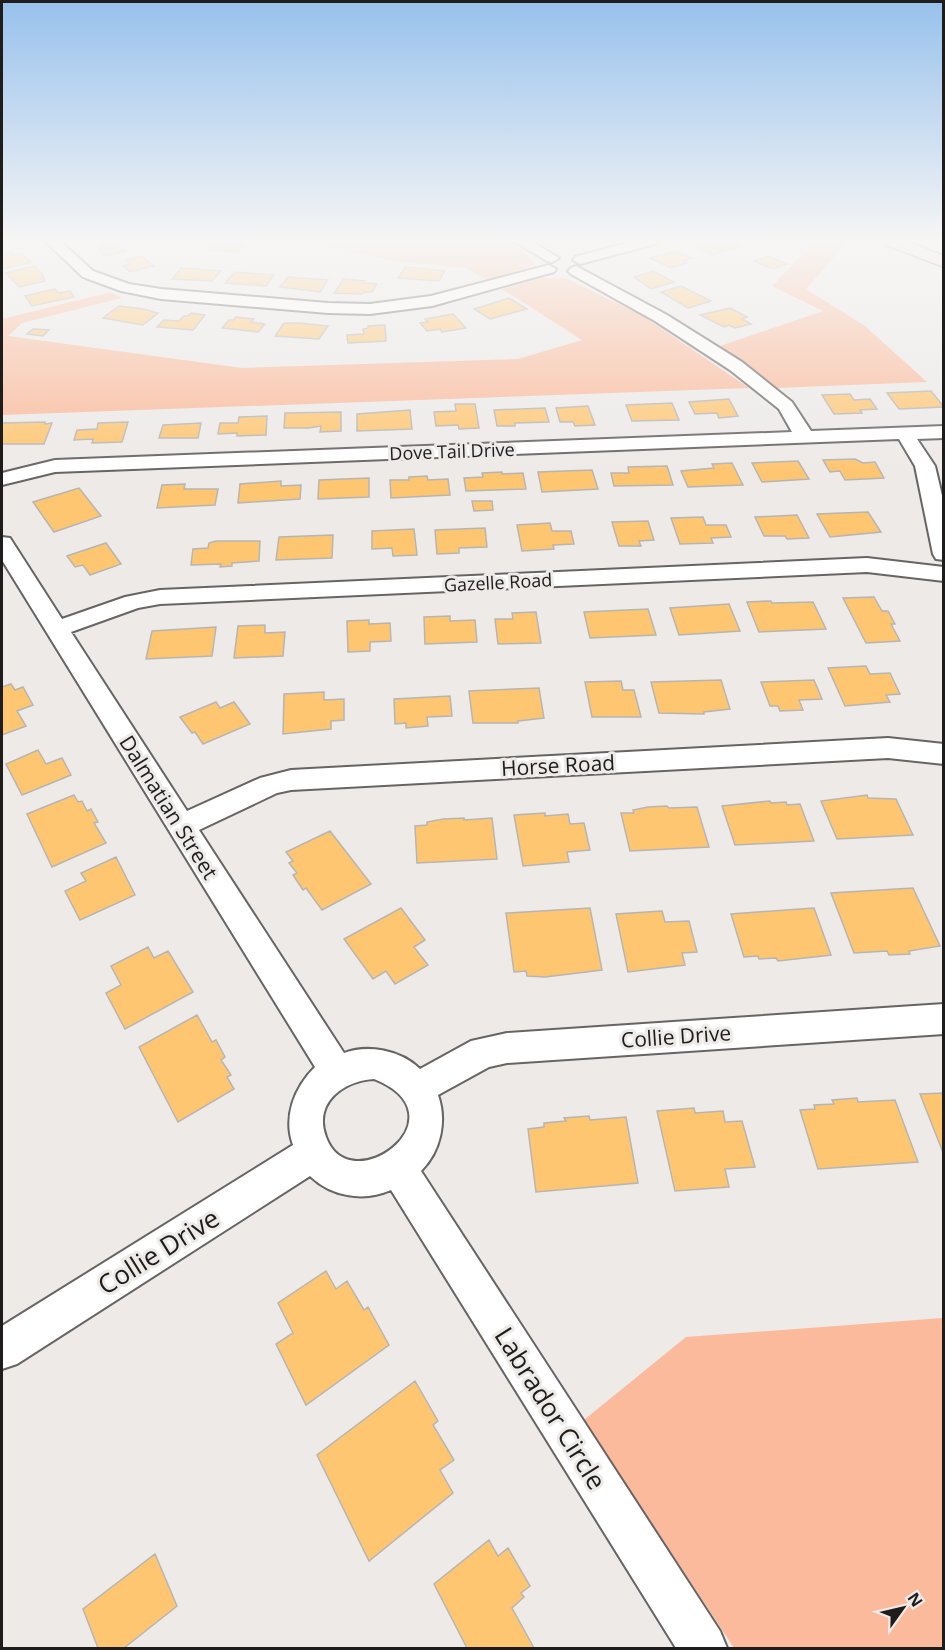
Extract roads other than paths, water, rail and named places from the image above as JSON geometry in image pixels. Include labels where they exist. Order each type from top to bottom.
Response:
[{"type":"street","points":[[661,318],[736,366],[786,406],[805,437]]},
{"type":"street","name":"Dove Tail Drive","points":[[2,479],[55,466],[944,432]]},
{"type":"street","points":[[905,434],[926,466],[944,554]]},
{"type":"street","name":"Dalmatian Street","points":[[2,543],[337,1072]]},
{"type":"street","name":"Gazelle Road","points":[[57,629],[133,602],[159,597],[867,565],[944,574]]},
{"type":"street","name":"Horse Road","points":[[182,826],[270,785],[299,779],[888,748],[944,754]]},
{"type":"street","name":"Collie Drive","points":[[418,1088],[471,1057],[507,1047],[944,1018]]},
{"type":"street","points":[[374,1063],[392,1067],[418,1088],[425,1104],[426,1121],[422,1139],[413,1155],[398,1168],[380,1177],[360,1179],[340,1176],[324,1166],[314,1153],[305,1134],[306,1115],[312,1097],[324,1082],[337,1072],[357,1064],[374,1063]]},
{"type":"street","name":"Collie Drive","points":[[2,1349],[314,1153]]},
{"type":"street","name":"Labrador Circle","points":[[398,1168],[704,1648]]}]
